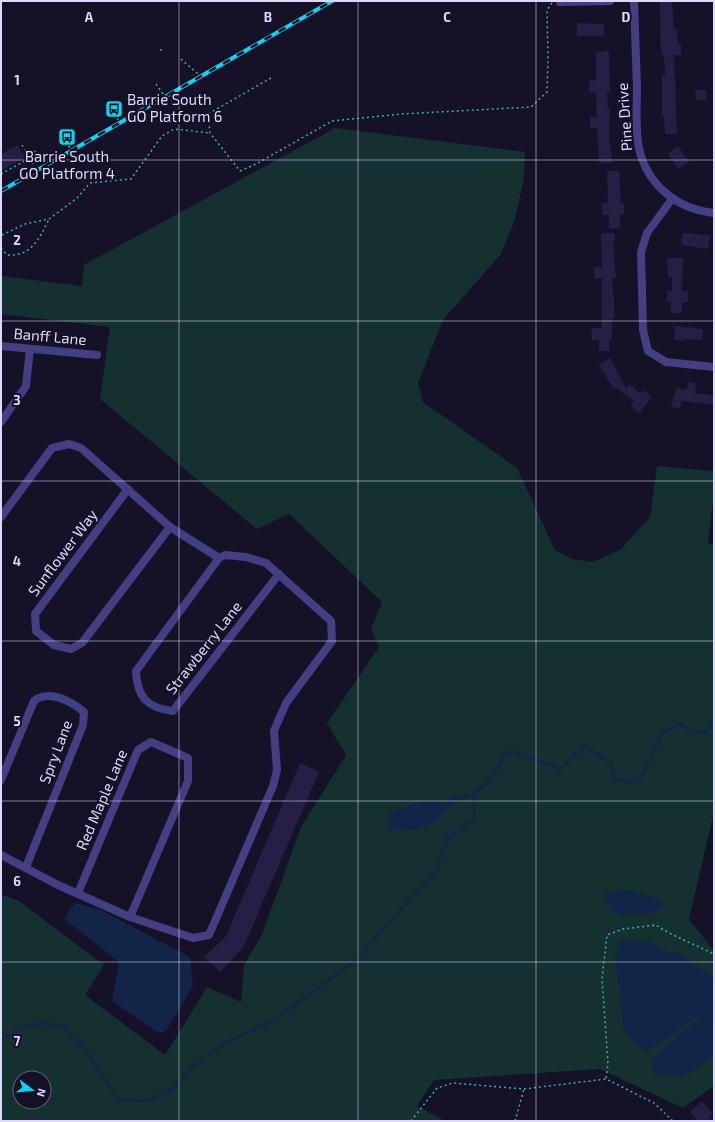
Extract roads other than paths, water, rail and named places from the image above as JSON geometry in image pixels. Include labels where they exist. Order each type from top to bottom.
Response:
[{"type":"street","points":[[560,2],[610,1]]},
{"type":"street","name":"Pine Drive","points":[[634,1],[640,148],[652,178],[672,199],[693,209],[714,213]]},
{"type":"street","points":[[672,199],[647,233],[641,252],[643,330],[646,344],[648,351],[666,362],[714,367]]},
{"type":"street","name":"Banff Lane","points":[[1,346],[97,355]]},
{"type":"street","points":[[1,422],[26,386],[30,349]]},
{"type":"street","points":[[1,517],[52,448],[68,444],[81,448],[170,527],[219,558],[225,555],[246,557],[266,563],[331,622],[332,641],[286,703],[274,731],[277,770],[273,786],[209,935],[193,938],[130,917],[78,892],[58,885],[1,855]]},
{"type":"street","name":"Sunflower Way","points":[[128,489],[35,614],[36,631],[54,645],[71,649],[82,643],[170,527]]},
{"type":"street","name":"Strawberry Lane","points":[[219,558],[136,671],[136,683],[142,698],[159,710],[173,711],[279,574]]},
{"type":"street","name":"Spry Lane","points":[[1,780],[34,701],[41,695],[54,696],[77,706],[84,712],[83,725],[26,867]]},
{"type":"street","name":"Red Maple Lane","points":[[78,892],[138,750],[151,742],[188,758],[188,781],[130,917]]},
{"type":"water","points":[[473,794],[456,802],[438,819],[418,830],[388,828],[389,812],[423,801],[443,803],[456,795]]},
{"type":"water","points":[[627,890],[656,898],[664,907],[654,913],[621,914],[612,911],[604,894]]},
{"type":"water","points":[[75,903],[99,909],[190,957],[193,986],[167,1029],[160,1034],[112,1001],[119,962],[64,919]]},
{"type":"water","points":[[621,940],[652,943],[668,952],[680,953],[714,979],[714,998],[711,1002],[714,1002],[714,1056],[684,1077],[653,1073],[652,1059],[707,1011],[703,1012],[660,1044],[644,1052],[624,1030],[615,957]]},
{"type":"waterway","points":[[1,1040],[24,1027],[44,1023],[64,1027],[81,1043],[119,1100],[144,1101],[172,1090],[193,1067],[226,1042],[273,1021],[351,964],[436,872],[447,839],[474,819],[473,794],[490,781],[507,752],[516,752],[560,769],[584,746],[611,763],[615,779],[629,782],[642,776],[662,734],[680,723],[693,732],[707,732],[714,722]]},
{"type":"railway","points":[[1,191],[332,1]]},
{"type":"place","name":"Barrie South GO Platform 6","points":[[114,109]]},
{"type":"place","name":"Barrie South GO Platform 4","points":[[67,137]]}]
